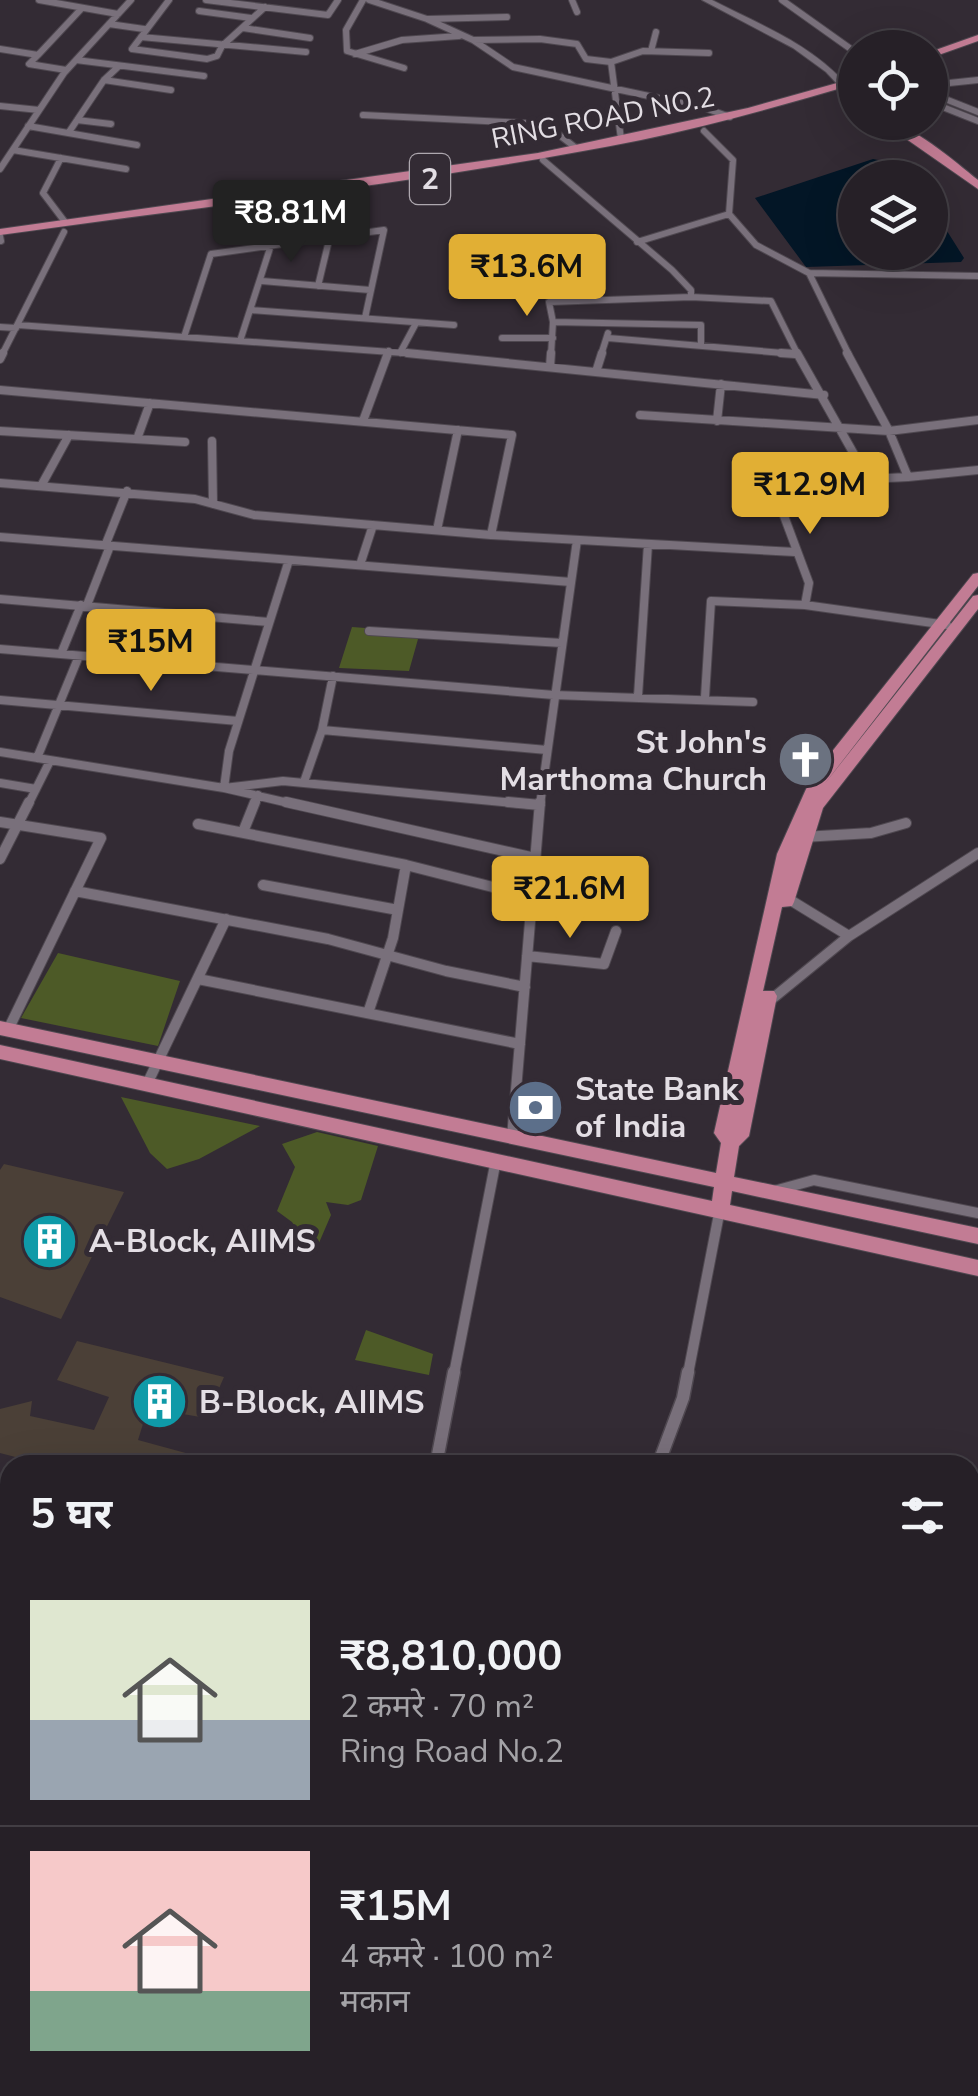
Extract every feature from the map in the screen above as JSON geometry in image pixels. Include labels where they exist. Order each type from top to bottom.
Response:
[{"type":"main road","points":[[948,49],[978,38]]},
{"type":"main road","points":[[948,58],[978,47]]},
{"type":"main road","name":"RING ROAD NO.2","points":[[0,238],[576,148],[838,92]]},
{"type":"main road","name":"RING ROAD NO.2","points":[[64,227],[290,199],[704,132],[838,93]]},
{"type":"main road","points":[[914,140],[977,181]]},
{"type":"main road","points":[[922,140],[977,181]]},
{"type":"main road","points":[[720,1210],[730,1142],[740,1136],[776,891],[819,778],[948,625],[978,577]]},
{"type":"main road","points":[[948,625],[978,599]]},
{"type":"main road","points":[[759,1007],[798,837]]},
{"type":"main road","points":[[4,1029],[978,1236]]},
{"type":"main road","points":[[0,1052],[978,1268]]},
{"type":"street","points":[[39,0],[118,14]]},
{"type":"street","points":[[0,169],[66,70],[130,0]]},
{"type":"street","points":[[169,0],[132,49],[208,60],[265,7]]},
{"type":"street","points":[[206,0],[328,15],[338,0]]},
{"type":"street","points":[[404,68],[347,51],[346,30],[366,0],[427,19],[473,40],[513,67],[705,108],[730,117]]},
{"type":"street","points":[[572,0],[577,12]]},
{"type":"street","points":[[706,0],[787,38],[838,77]]},
{"type":"street","points":[[782,0],[838,40]]},
{"type":"street","points":[[66,70],[29,64],[82,8]]},
{"type":"street","points":[[198,11],[250,18]]},
{"type":"street","points":[[427,19],[507,17]]},
{"type":"street","points":[[109,24],[144,29]]},
{"type":"street","points":[[243,28],[310,38]]},
{"type":"street","points":[[651,51],[656,32]]},
{"type":"street","points":[[354,54],[402,40],[460,36]]},
{"type":"street","points":[[141,37],[306,52]]},
{"type":"street","points":[[473,40],[540,39],[578,44],[586,60],[611,62]]},
{"type":"street","points":[[540,39],[540,54]]},
{"type":"street","points":[[0,48],[38,55]]},
{"type":"street","points":[[621,139],[612,90],[611,62],[617,56],[651,51],[709,53]]},
{"type":"street","points":[[76,60],[204,76]]},
{"type":"street","points":[[69,132],[104,80],[119,66]]},
{"type":"street","points":[[104,80],[171,90]]},
{"type":"street","points":[[948,86],[978,80]]},
{"type":"street","points":[[948,98],[978,112]]},
{"type":"street","points":[[0,106],[39,110]]},
{"type":"street","points":[[948,110],[978,122]]},
{"type":"street","points":[[363,116],[545,124],[576,148]]},
{"type":"street","points":[[77,120],[110,124]]},
{"type":"street","points":[[28,126],[138,145]]},
{"type":"street","points":[[704,132],[733,160],[729,214],[756,245],[810,273],[978,276]]},
{"type":"street","points":[[12,150],[126,169]]},
{"type":"street","points":[[0,359],[64,227],[43,193],[61,158]]},
{"type":"street","points":[[542,160],[672,270],[690,290],[691,297]]},
{"type":"street","points":[[240,341],[283,208],[290,199]]},
{"type":"street","points":[[637,242],[729,214]]},
{"type":"street","points":[[184,337],[211,254],[272,242],[384,230],[365,318]]},
{"type":"street","points":[[318,286],[330,236]]},
{"type":"street","points":[[810,273],[813,288],[889,431],[908,477]]},
{"type":"street","points":[[262,280],[370,290]]},
{"type":"street","points":[[550,367],[553,322],[549,302],[691,297],[771,301],[794,354],[824,395],[868,479]]},
{"type":"street","points":[[252,310],[454,326]]},
{"type":"street","points":[[553,322],[701,325],[701,346]]},
{"type":"street","points":[[596,372],[608,338],[607,322]]},
{"type":"street","points":[[400,352],[415,325]]},
{"type":"street","points":[[0,327],[400,352],[824,395]]},
{"type":"street","points":[[502,338],[553,338]]},
{"type":"street","points":[[608,338],[794,354]]},
{"type":"street","points":[[363,422],[388,352]]},
{"type":"street","points":[[717,422],[721,384]]},
{"type":"street","points":[[0,390],[512,435],[491,535]]},
{"type":"street","points":[[138,439],[150,403]]},
{"type":"street","points":[[640,416],[889,431],[978,420]]},
{"type":"street","points":[[437,530],[458,430]]},
{"type":"street","points":[[0,431],[185,442]]},
{"type":"street","points":[[41,486],[69,435]]},
{"type":"street","points":[[212,440],[213,504]]},
{"type":"street","points":[[836,484],[978,470]]},
{"type":"street","points":[[768,473],[809,584],[805,605]]},
{"type":"street","points":[[1,486],[127,492],[254,514],[491,535],[796,552]]},
{"type":"street","points":[[62,654],[127,492]]},
{"type":"street","points":[[360,565],[373,524]]},
{"type":"street","points":[[0,537],[571,582]]},
{"type":"street","points":[[512,1138],[540,805],[577,540]]},
{"type":"street","points":[[638,696],[648,544]]},
{"type":"street","points":[[224,788],[224,771],[289,560]]},
{"type":"street","points":[[0,598],[269,622]]},
{"type":"street","points":[[706,697],[710,602],[805,605],[948,625]]},
{"type":"street","points":[[369,631],[562,643]]},
{"type":"street","points":[[0,649],[554,695],[695,700],[706,697],[753,702]]},
{"type":"street","points":[[37,758],[79,656]]},
{"type":"street","points":[[304,782],[322,730],[332,676]]},
{"type":"street","points":[[0,700],[238,722]]},
{"type":"street","points":[[322,730],[547,750]]},
{"type":"street","points":[[0,752],[224,788],[536,858]]},
{"type":"street","points":[[0,859],[50,760]]},
{"type":"street","points":[[224,788],[259,782],[304,782],[540,805]]},
{"type":"street","points":[[0,783],[36,789]]},
{"type":"street","points":[[242,832],[258,795]]},
{"type":"street","points":[[0,822],[101,838],[4,1029]]},
{"type":"street","points":[[798,837],[871,833],[906,823]]},
{"type":"street","points":[[198,824],[406,865],[532,897]]},
{"type":"street","points":[[759,1007],[849,936],[978,853]]},
{"type":"street","points":[[368,1013],[387,955],[406,865]]},
{"type":"street","points":[[263,885],[398,910]]},
{"type":"street","points":[[74,890],[226,918],[524,986]]},
{"type":"street","points":[[786,898],[849,936]]},
{"type":"street","points":[[148,1082],[162,1061],[226,918]]},
{"type":"street","points":[[527,956],[604,964],[616,931]]},
{"type":"street","points":[[198,979],[520,1044]]},
{"type":"street","points":[[438,1455],[496,1160]]},
{"type":"street","points":[[770,1192],[814,1180],[978,1214]]},
{"type":"street","points":[[662,1455],[683,1398],[720,1210]]},
{"type":"green space","points":[[352,627],[420,632],[409,671],[339,668]]},
{"type":"green space","points":[[58,953],[180,981],[158,1046],[21,1018]]},
{"type":"green space","points":[[121,1097],[260,1126],[199,1159],[167,1169],[150,1153]]},
{"type":"green space","points":[[317,1132],[378,1146],[361,1200],[348,1205],[326,1202],[331,1215],[315,1252],[292,1222],[277,1211],[295,1167],[282,1144]]},
{"type":"green space","points":[[366,1330],[433,1354],[429,1375],[355,1360]]},
{"type":"water","points":[[838,171],[838,266],[806,267],[755,198]]},
{"type":"water","points":[[948,233],[964,258],[961,262],[948,262]]},
{"type":"building","name":"A-Block, AIIMS","points":[[4,1164],[124,1192],[61,1319],[0,1297],[0,1170]]},
{"type":"building","name":"B-Block, AIIMS","points":[[77,1341],[224,1377],[206,1418],[148,1408],[138,1440],[193,1455],[0,1453],[0,1409],[32,1401],[30,1416],[94,1430],[109,1397],[57,1380]]},
{"type":"place","name":"St John's Marthoma Church","points":[[806,760]]},
{"type":"place","name":"State Bank of India","points":[[536,1107]]},
{"type":"place","name":"A-Block, AIIMS","points":[[50,1241]]},
{"type":"place","name":"B-Block, AIIMS","points":[[160,1402]]}]
